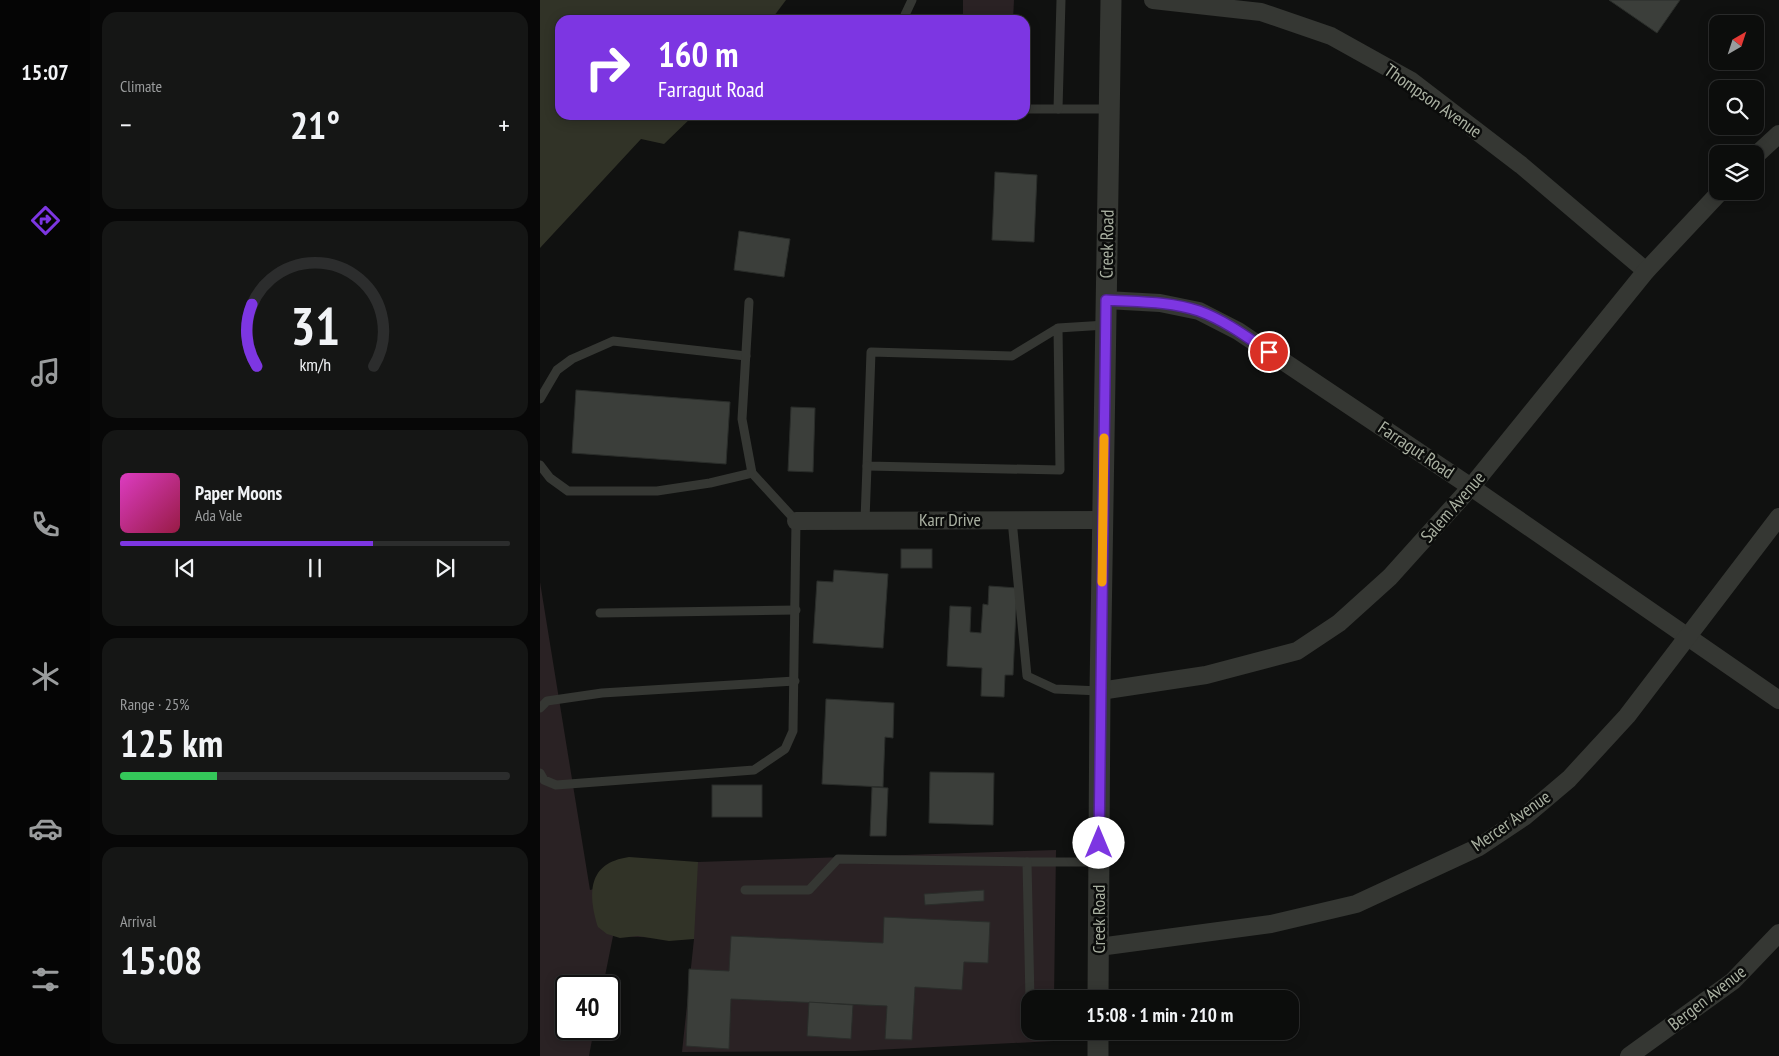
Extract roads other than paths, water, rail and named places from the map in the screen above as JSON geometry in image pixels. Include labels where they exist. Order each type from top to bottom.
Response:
[{"type":"street","name":"Creek Road","points":[[1098,990],[1100,691],[1111,0]]},
{"type":"street","name":"Thompson Avenue","points":[[1153,0],[1261,12],[1331,36],[1410,80],[1521,165],[1646,272]]},
{"type":"street","points":[[1764,148],[1779,134]]},
{"type":"street","name":"Salem Avenue","points":[[1100,691],[1206,675],[1297,651],[1339,623],[1390,577],[1472,487],[1646,272],[1713,200]]},
{"type":"street","name":"Farragut Road","points":[[1106,300],[1160,303],[1199,311],[1238,331],[1472,487],[1779,700]]},
{"type":"street","name":"Mercer Avenue","points":[[1098,947],[1271,924],[1356,904],[1479,848],[1524,817],[1569,779],[1627,716],[1779,517]]},
{"type":"street","name":"Karr Drive","points":[[796,521],[1103,520]]},
{"type":"street","name":"Bergen Avenue","points":[[1629,1056],[1733,981],[1779,933]]},
{"type":"street","points":[[1098,1040],[1098,1056]]},
{"type":"lane","points":[[906,15],[912,0]]},
{"type":"lane","points":[[1058,109],[1061,0]]},
{"type":"lane","points":[[1030,109],[1109,109]]},
{"type":"lane","points":[[540,773],[544,780],[556,786],[754,770],[785,749],[793,731],[796,521],[752,473],[742,419],[749,302]]},
{"type":"lane","points":[[865,520],[870,352],[1012,356],[1058,328],[1106,325]]},
{"type":"lane","points":[[867,466],[1060,470],[1058,328]]},
{"type":"lane","points":[[540,399],[557,370],[572,359],[613,341],[746,356]]},
{"type":"lane","points":[[540,465],[550,478],[568,492],[657,491],[710,483],[752,473]]},
{"type":"lane","points":[[1012,520],[1028,676],[1055,689],[1100,691]]},
{"type":"lane","points":[[600,613],[796,610]]},
{"type":"lane","points":[[540,708],[547,701],[602,693],[794,681]]},
{"type":"lane","points":[[745,890],[809,890],[838,859],[1099,862]]},
{"type":"lane","points":[[1027,862],[1030,990]]}]
